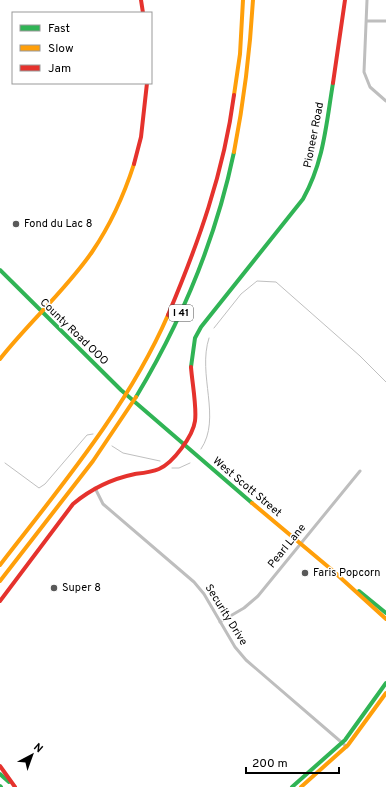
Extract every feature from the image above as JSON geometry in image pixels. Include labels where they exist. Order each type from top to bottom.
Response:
[{"type":"main road","points":[[141,0],[143,12]]},
{"type":"main road","name":"I 41","points":[[0,565],[76,467],[113,413],[136,376],[172,306],[192,258],[219,172],[233,104],[238,62],[242,0]]},
{"type":"main road","name":"I 41","points":[[0,581],[76,483],[122,420],[144,383],[182,311],[215,227],[229,175],[243,106],[253,0]]},
{"type":"main road","name":"Pioneer Road","points":[[0,601],[73,504],[85,493],[109,480],[124,475],[159,469],[166,465],[184,446],[195,422],[190,371],[195,338],[201,327],[305,196],[318,169],[325,132],[344,0]]},
{"type":"main road","points":[[0,359],[75,274],[95,247],[122,202],[132,177],[140,142],[147,84]]},
{"type":"main road","name":"County Road OOO","points":[[0,270],[41,312],[138,405]]},
{"type":"main road","name":"West Scott Street","points":[[138,405],[184,446],[345,582],[386,619]]},
{"type":"main road","name":"West Scott Street","points":[[345,582],[386,613]]},
{"type":"main road","points":[[292,787],[342,743],[386,683]]},
{"type":"main road","points":[[301,787],[347,747],[386,693]]},
{"type":"main road","points":[[0,766],[15,787]]},
{"type":"main road","points":[[0,774],[15,787]]},
{"type":"main road","points":[[0,778],[15,787]]},
{"type":"street","points":[[367,0],[364,67],[365,76],[372,89],[386,101]]},
{"type":"street","points":[[367,21],[386,22]]},
{"type":"street","name":"Pearl Lane","points":[[220,622],[254,600],[360,471]]},
{"type":"street","name":"Security Drive","points":[[95,488],[98,496],[106,506],[194,582],[235,647],[246,660],[347,747]]},
{"type":"waterway","points":[[214,328],[241,294],[257,281],[276,282],[360,356],[386,382]]},
{"type":"waterway","points":[[201,449],[207,437],[209,424],[210,410],[206,367],[206,352],[209,338]]},
{"type":"waterway","points":[[5,463],[39,488],[45,484],[87,435],[93,434]]},
{"type":"waterway","points":[[112,446],[123,453],[160,461]]},
{"type":"waterway","points":[[172,468],[179,468],[190,463]]},
{"type":"traffic: fast","points":[[191,367],[195,338],[201,327],[303,199],[316,171],[320,157],[333,83]]},
{"type":"traffic: fast","points":[[136,397],[168,339],[195,279],[217,216],[234,152]]},
{"type":"traffic: fast","points":[[0,270],[121,390],[252,503]]},
{"type":"traffic: fast","points":[[359,591],[386,613]]},
{"type":"traffic: fast","points":[[292,787],[345,740],[386,683]]},
{"type":"traffic: fast","points":[[0,774],[9,782]]},
{"type":"traffic: slow","points":[[234,95],[240,54],[243,0]]},
{"type":"traffic: slow","points":[[234,152],[246,76],[253,0]]},
{"type":"traffic: slow","points":[[0,359],[59,293],[92,252],[116,209],[134,164]]},
{"type":"traffic: slow","points":[[0,565],[92,445],[113,414],[152,349],[168,315]]},
{"type":"traffic: slow","points":[[0,581],[93,461],[136,397]]},
{"type":"traffic: slow","points":[[252,503],[332,570],[386,619]]},
{"type":"traffic: slow","points":[[301,787],[348,745],[386,693]]},
{"type":"traffic: jam","points":[[141,0],[143,12]]},
{"type":"traffic: jam","points":[[333,83],[345,0]]},
{"type":"traffic: jam","points":[[134,164],[141,137],[147,84]]},
{"type":"traffic: jam","points":[[168,315],[190,262],[217,180],[230,124],[234,95]]},
{"type":"traffic: jam","points":[[0,601],[73,504],[87,493],[110,481],[159,469],[170,461],[182,448],[195,421],[195,402],[191,367]]},
{"type":"traffic: jam","points":[[0,766],[15,787]]},
{"type":"place","name":"Fond du Lac 8","points":[[16,224]]},
{"type":"place","name":"Faris Popcorn","points":[[305,573]]},
{"type":"place","name":"Super 8","points":[[54,588]]}]
